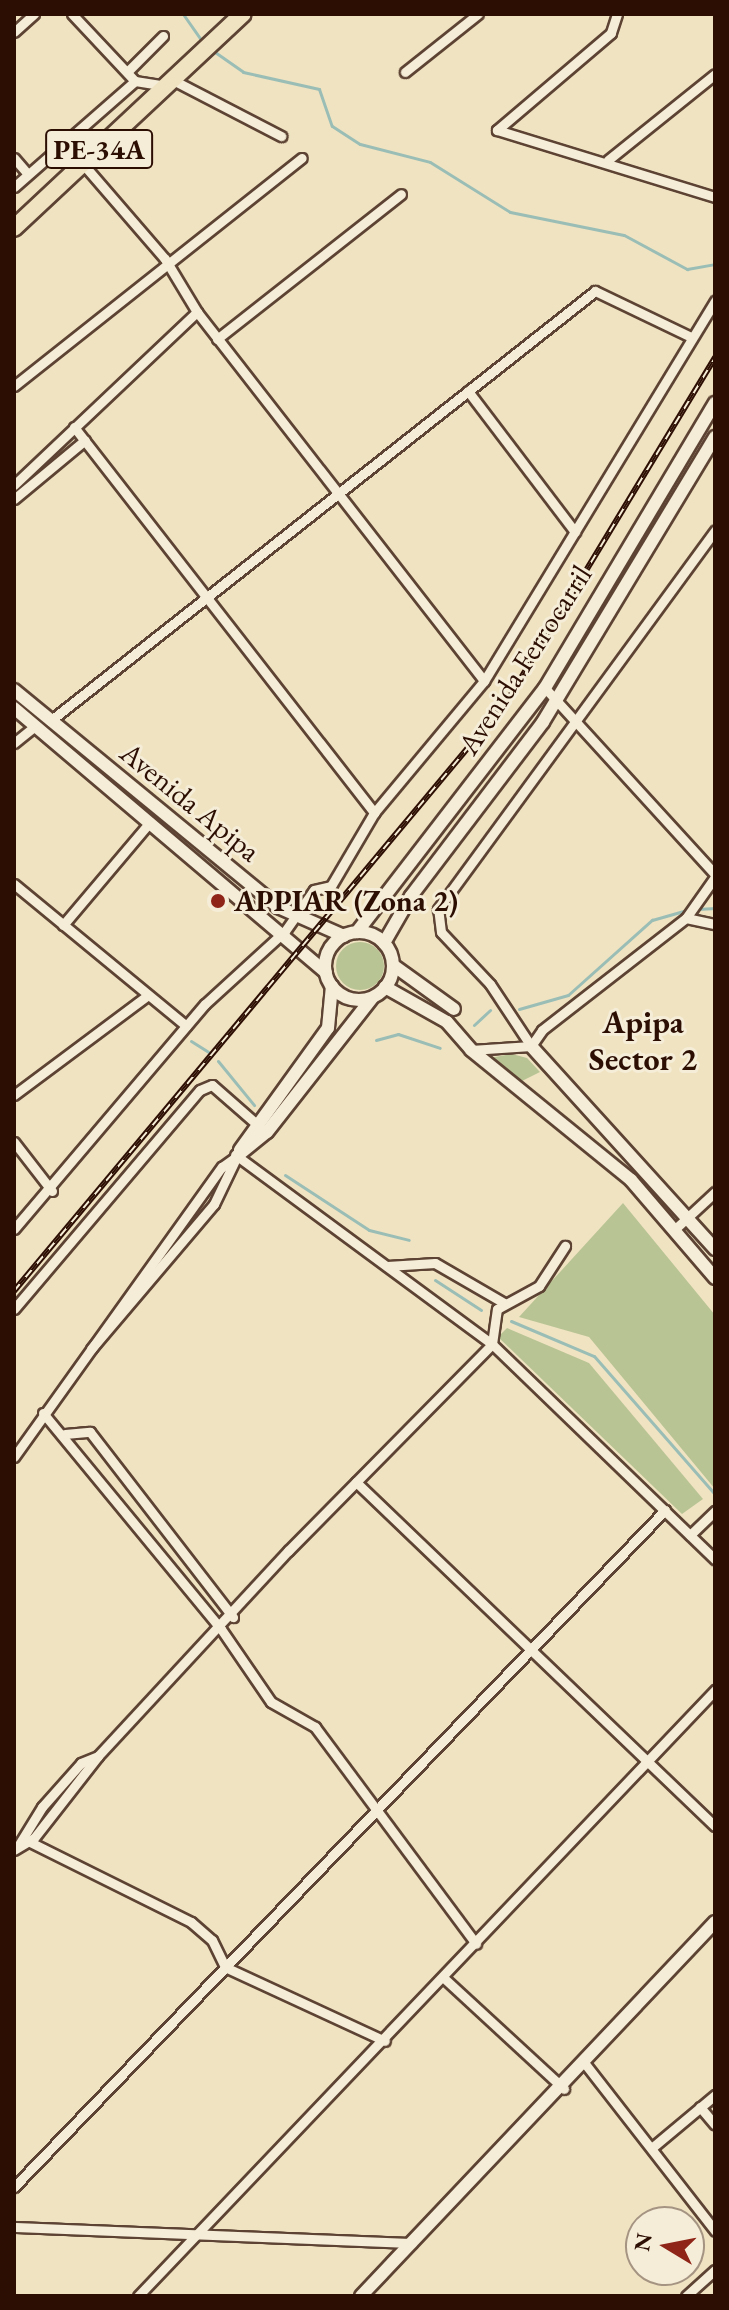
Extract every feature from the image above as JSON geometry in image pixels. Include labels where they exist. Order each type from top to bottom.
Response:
[{"type":"highway","name":"PE-34A","points":[[14,228],[242,14]]},
{"type":"main road","name":"Avenida Ferrocarril","points":[[357,932],[545,688],[715,403]]},
{"type":"main road","name":"Avenida Ferrocarril","points":[[384,943],[559,698],[715,437]]},
{"type":"main road","points":[[14,682],[25,699]]},
{"type":"main road","name":"Avenida Apipa","points":[[14,690],[295,918],[344,936]]},
{"type":"main road","name":"Avenida Apipa","points":[[14,708],[285,931],[326,973]]},
{"type":"main road","points":[[373,997],[350,999],[332,986],[326,973],[329,951],[344,936],[357,932],[384,943],[393,965],[413,986],[454,1009]]},
{"type":"main road","points":[[237,1156],[267,1132],[373,997],[385,987],[393,965]]},
{"type":"main road","points":[[237,1156],[255,1123],[328,1028],[332,986]]},
{"type":"main road","points":[[385,987],[447,1022],[471,1050],[631,1180],[715,1278]]},
{"type":"main road","points":[[531,1046],[715,1249]]},
{"type":"main road","points":[[361,2296],[564,2089],[715,1922]]},
{"type":"street","points":[[14,32],[34,14]]},
{"type":"street","points":[[72,14],[135,81]]},
{"type":"street","points":[[405,72],[478,14]]},
{"type":"street","points":[[617,14],[611,33],[496,128],[608,160],[715,197]]},
{"type":"street","points":[[127,72],[163,36]]},
{"type":"street","points":[[608,160],[715,74]]},
{"type":"street","points":[[14,187],[135,81],[175,79],[281,136]]},
{"type":"street","points":[[14,158],[28,174]]},
{"type":"street","points":[[14,386],[165,259],[302,158]]},
{"type":"street","points":[[83,164],[165,259],[217,339],[484,681]]},
{"type":"street","points":[[217,339],[401,194]]},
{"type":"street","points":[[50,721],[205,594],[595,291],[691,337]]},
{"type":"street","points":[[14,1229],[52,1191],[186,1026],[285,931],[314,890],[331,886],[374,813],[484,681],[715,301]]},
{"type":"street","points":[[14,485],[197,312]]},
{"type":"street","points":[[468,391],[575,532]]},
{"type":"street","points":[[74,427],[374,813]]},
{"type":"street","points":[[14,499],[85,440]]},
{"type":"street","points":[[531,1046],[490,984],[441,932],[438,909],[715,531]]},
{"type":"street","points":[[531,1046],[542,1030],[686,918],[715,875],[559,698],[545,688]]},
{"type":"street","points":[[14,743],[35,726]]},
{"type":"street","points":[[63,925],[150,822]]},
{"type":"street","points":[[14,884],[186,1026]]},
{"type":"street","points":[[686,918],[715,924]]},
{"type":"street","points":[[14,1095],[148,995]]},
{"type":"street","points":[[471,1050],[531,1046]]},
{"type":"street","points":[[14,1309],[200,1090],[212,1085],[267,1132]]},
{"type":"street","points":[[14,1142],[52,1191]]},
{"type":"street","points":[[237,1156],[492,1344],[715,1559]]},
{"type":"street","points":[[14,1457],[222,1167],[237,1156]]},
{"type":"street","points":[[88,1351],[214,1204],[237,1156]]},
{"type":"street","points":[[674,1230],[715,1192]]},
{"type":"street","points":[[15,1846],[28,1841],[98,1756],[233,1617],[356,1482],[492,1344],[492,1319],[504,1303],[539,1286],[565,1246]]},
{"type":"street","points":[[386,1266],[435,1263],[504,1303]]},
{"type":"street","points":[[43,1413],[65,1434],[221,1629],[271,1702],[315,1727],[476,1944]]},
{"type":"street","points":[[65,1434],[90,1432],[233,1617]]},
{"type":"street","points":[[356,1482],[715,1826]]},
{"type":"street","points":[[14,2187],[665,1510]]},
{"type":"street","points":[[690,1535],[715,1511]]},
{"type":"street","points":[[138,2296],[445,1979],[647,1759],[715,1690]]},
{"type":"street","points":[[15,1846],[42,1807],[81,1763],[98,1756]]},
{"type":"street","points":[[28,1841],[191,1922],[212,1940],[225,1967],[385,2041]]},
{"type":"street","points":[[445,1979],[564,2089]]},
{"type":"street","points":[[586,2065],[654,2146],[715,2231]]},
{"type":"street","points":[[654,2146],[715,2095]]},
{"type":"street","points":[[700,2107],[715,2125]]},
{"type":"street","points":[[14,2227],[412,2243]]},
{"type":"street","points":[[686,2296],[715,2270]]},
{"type":"green space","points":[[360,942],[377,949],[384,966],[377,983],[360,990],[343,983],[336,966],[343,949]]},
{"type":"green space","points":[[512,1054],[527,1058],[540,1072],[522,1081],[484,1059]]},
{"type":"green space","points":[[623,1203],[715,1315],[715,1489],[589,1337],[519,1317]]},
{"type":"green space","points":[[507,1328],[589,1363],[703,1499],[682,1514],[498,1337]]},
{"type":"waterway","points":[[183,14],[203,43]]},
{"type":"waterway","points":[[212,50],[243,72],[319,89],[332,126],[360,144],[430,162],[510,212],[624,235],[687,269],[715,264]]},
{"type":"waterway","points":[[698,909],[715,908]]},
{"type":"waterway","points":[[519,1009],[568,995],[652,920],[690,909]]},
{"type":"waterway","points":[[474,1025],[490,1010]]},
{"type":"waterway","points":[[376,1040],[398,1034],[440,1048]]},
{"type":"waterway","points":[[191,1041],[210,1053]]},
{"type":"waterway","points":[[218,1061],[254,1105]]},
{"type":"waterway","points":[[285,1175],[369,1230],[409,1240]]},
{"type":"waterway","points":[[435,1280],[481,1310]]},
{"type":"waterway","points":[[511,1321],[594,1356],[715,1494]]},
{"type":"railway","points":[[14,1291],[507,701],[715,357]]},
{"type":"place","name":"APPIAR (Zona 2)","points":[[218,901]]},
{"type":"district","name":"Apipa Sector 2","points":[[643,1042]]}]
